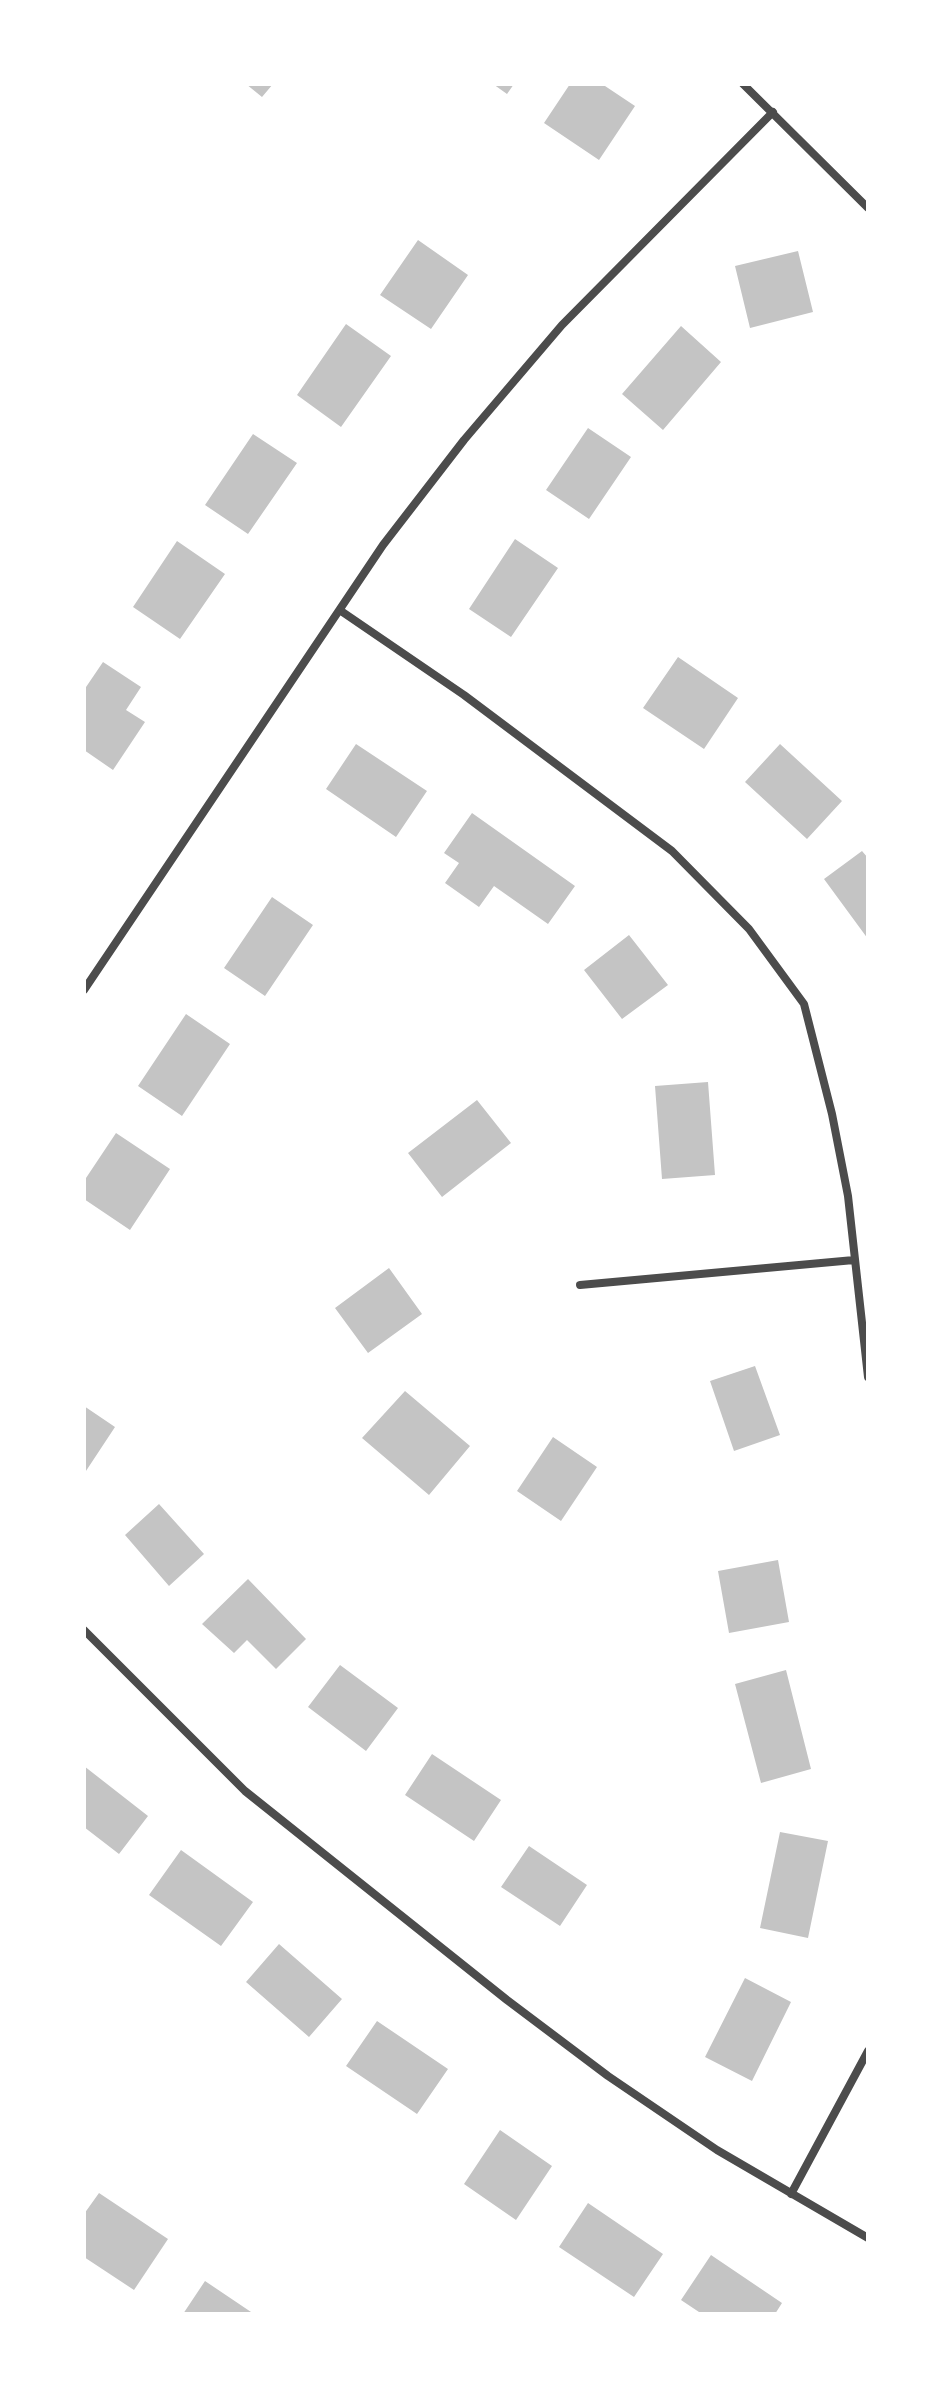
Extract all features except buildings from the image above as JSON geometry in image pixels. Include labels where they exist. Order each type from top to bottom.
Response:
[{"type":"street","points":[[743,84],[868,208]]},
{"type":"street","points":[[84,990],[410,510],[562,325],[773,112]]},
{"type":"street","points":[[341,611],[464,695],[672,851],[749,929],[804,1004],[832,1114],[848,1196],[868,1377]]},
{"type":"street","points":[[580,1285],[854,1260]]},
{"type":"street","points":[[84,1630],[245,1791],[507,2000],[620,2085],[791,2194],[868,2238]]},
{"type":"street","points":[[791,2194],[868,2051]]}]
